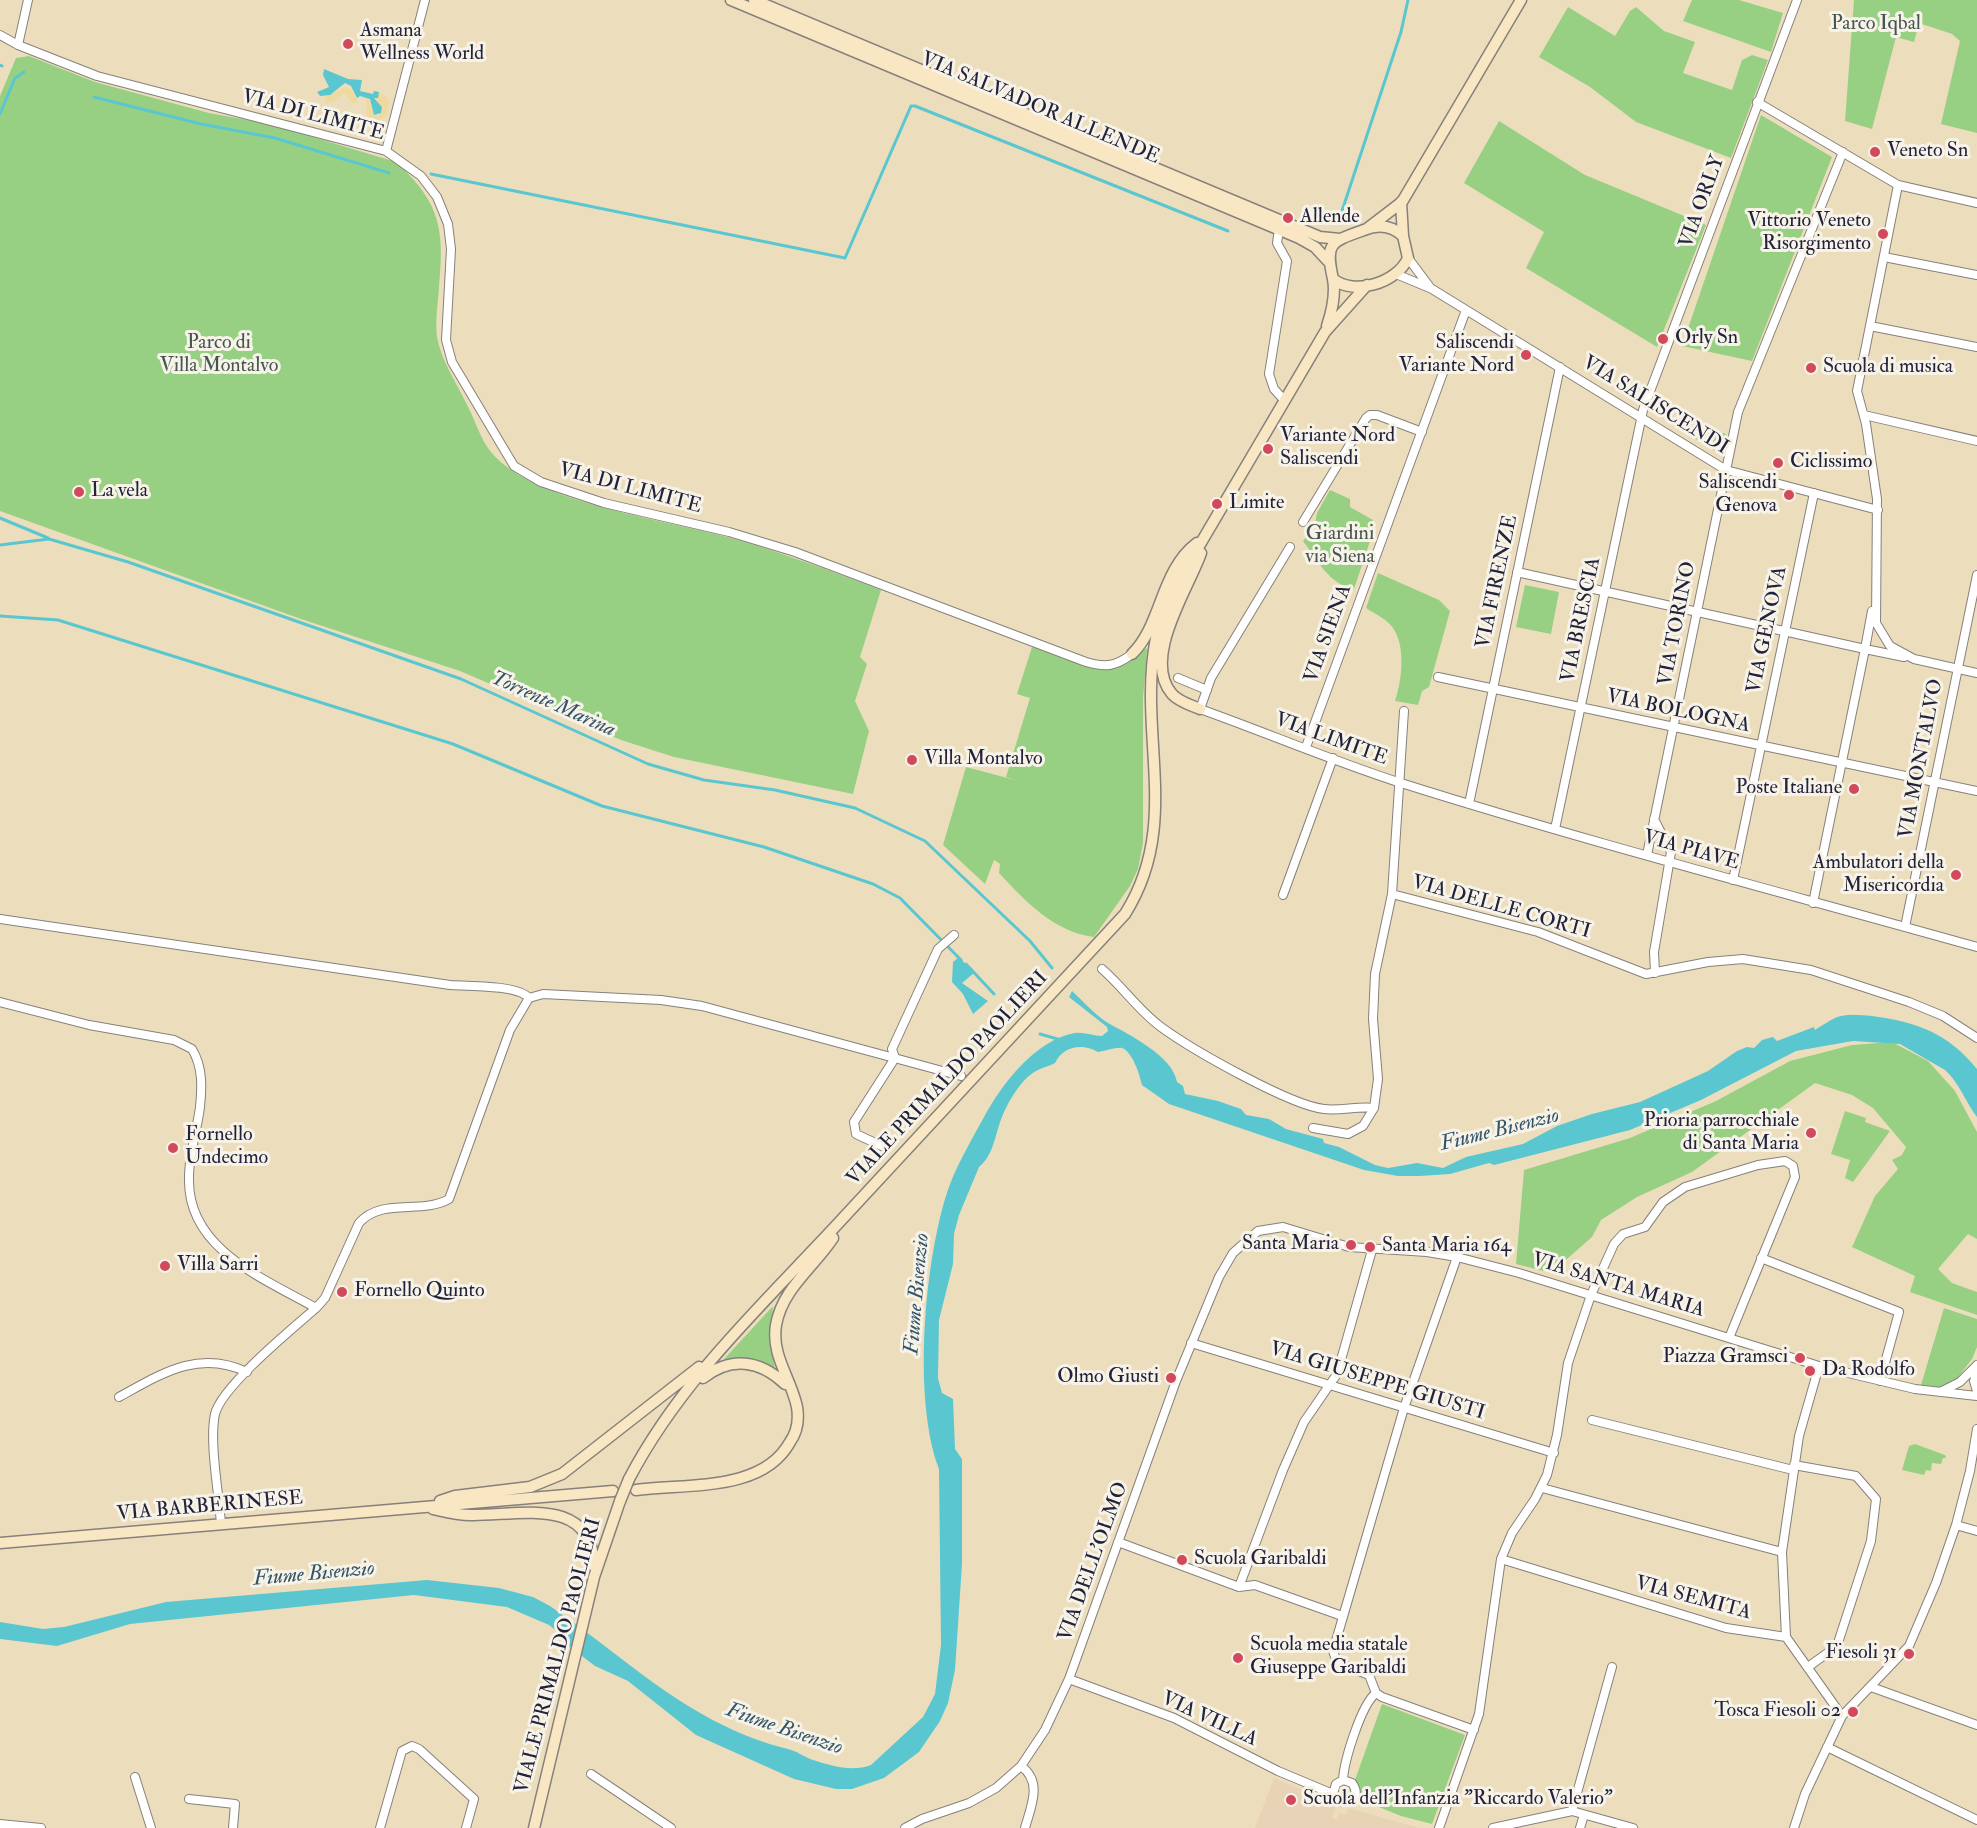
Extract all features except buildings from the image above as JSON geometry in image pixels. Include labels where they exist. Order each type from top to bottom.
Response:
[{"type":"main road","name":"VIA SALVADOR ALLENDE","points":[[731,0],[1279,229],[1315,247],[1328,261]]},
{"type":"main road","name":"VIA SALVADOR ALLENDE","points":[[754,0],[1312,234],[1340,239]]},
{"type":"main road","points":[[1368,228],[1401,202],[1521,0]]},
{"type":"main road","points":[[1396,274],[1408,258],[1403,236],[1401,202]]},
{"type":"main road","points":[[1328,261],[1331,249],[1340,239],[1368,228],[1385,226],[1403,236]]},
{"type":"main road","name":"VIALE PRIMALDO PAOLIERI","points":[[1325,332],[1332,308],[1333,279],[1328,261]]},
{"type":"main road","name":"VIALE PRIMALDO PAOLIERI","points":[[1333,279],[1347,287],[1357,288],[1396,274]]},
{"type":"main road","name":"VIALE PRIMALDO PAOLIERI","points":[[534,1828],[593,1582],[629,1479],[657,1429],[720,1350],[1125,915],[1143,881],[1155,840],[1152,685],[1156,638],[1172,594],[1325,332],[1367,285]]},
{"type":"main road","points":[[1132,654],[1145,638],[1162,592],[1184,556],[1204,538]]},
{"type":"main road","points":[[1200,709],[1172,694],[1166,682],[1163,666],[1169,625],[1199,558],[1204,538]]},
{"type":"main road","points":[[636,1490],[731,1481],[754,1473],[772,1463],[789,1446],[797,1425],[796,1406],[777,1357],[775,1336],[778,1317],[789,1294],[849,1212]]},
{"type":"main road","points":[[424,1507],[455,1496],[530,1487],[562,1474],[720,1350]]},
{"type":"main road","points":[[682,1395],[714,1369],[736,1363],[761,1367],[789,1387]]},
{"type":"main road","points":[[424,1507],[613,1491]]},
{"type":"main road","points":[[424,1507],[457,1515],[539,1512],[566,1518],[582,1529],[590,1541],[594,1553],[593,1582]]},
{"type":"main road","name":"VIA BARBERINESE","points":[[0,1543],[424,1507]]},
{"type":"street","points":[[18,45],[28,0]]},
{"type":"street","points":[[386,151],[425,0]]},
{"type":"street","name":"VIA ORLY","points":[[1641,417],[1797,0]]},
{"type":"street","name":"VIA DI LIMITE","points":[[0,35],[18,45],[97,76],[386,151],[420,177],[437,197],[448,224],[452,249],[446,340],[452,362],[514,466],[541,482],[604,503],[729,532],[795,552],[1102,667],[1118,664],[1132,654]]},
{"type":"street","points":[[1757,102],[1898,185],[1977,202]]},
{"type":"street","name":"VIA TORINO","points":[[1647,855],[1738,412],[1843,152]]},
{"type":"street","points":[[1898,185],[1857,391],[1864,415],[1878,510],[1878,580],[1875,619],[1878,629],[1890,646],[1914,659]]},
{"type":"street","points":[[1279,229],[1277,243],[1287,261],[1269,374],[1274,389],[1285,401]]},
{"type":"street","points":[[1884,257],[1977,275]]},
{"type":"street","name":"VIA SALISCENDI","points":[[1408,258],[1415,271],[1432,289]]},
{"type":"street","name":"VIA SALISCENDI","points":[[1396,274],[1432,289],[1726,470],[1878,510]]},
{"type":"street","name":"VIA SIENA","points":[[1306,747],[1466,310]]},
{"type":"street","points":[[1870,326],[1977,347]]},
{"type":"street","name":"VIA FIRENZE","points":[[1469,804],[1560,367]]},
{"type":"street","points":[[1303,522],[1366,418],[1370,415],[1377,416],[1422,432]]},
{"type":"street","points":[[1864,415],[1977,441]]},
{"type":"street","name":"VIA BRESCIA","points":[[1555,829],[1641,417]]},
{"type":"street","name":"VIA GENOVA","points":[[1733,880],[1814,493]]},
{"type":"street","points":[[1200,709],[1211,678],[1290,547]]},
{"type":"street","points":[[1517,572],[1977,674]]},
{"type":"street","name":"VIA MONTALVO","points":[[1905,927],[1977,575]]},
{"type":"street","points":[[1813,903],[1878,580]]},
{"type":"street","name":"VIA BOLOGNA","points":[[1437,677],[1933,784],[1977,791]]},
{"type":"street","points":[[1178,678],[1207,690]]},
{"type":"street","name":"VIA LIMITE","points":[[1200,709],[1398,782],[1397,842],[1392,894],[1375,974],[1373,1019],[1378,1079],[1374,1108]]},
{"type":"street","points":[[1398,782],[1404,711]]},
{"type":"street","points":[[1283,895],[1333,758]]},
{"type":"street","name":"VIA PIAVE","points":[[1398,782],[1669,862],[1977,947]]},
{"type":"street","points":[[1654,819],[1671,852],[1654,952],[1655,973]]},
{"type":"street","name":"VIA DELLE CORTI","points":[[1392,894],[1538,932],[1646,974],[1724,960],[1759,960],[1792,966],[1909,1002],[1943,1016],[1975,1034]]},
{"type":"street","points":[[0,919],[450,985],[512,990],[524,993],[529,998]]},
{"type":"street","points":[[895,1058],[892,1049],[938,949],[954,935]]},
{"type":"street","points":[[1102,969],[1160,1027],[1241,1073],[1305,1105],[1326,1110],[1356,1106],[1374,1108],[1363,1126],[1348,1134],[1313,1128]]},
{"type":"street","points":[[221,1524],[214,1435],[215,1417],[225,1395],[324,1298],[359,1223],[366,1215],[382,1209],[436,1206],[449,1200],[506,1040],[529,998],[543,994],[661,1000],[702,1006],[961,1076]]},
{"type":"street","points":[[0,1002],[89,1025],[174,1041],[192,1049],[200,1068],[202,1091],[189,1180],[198,1218],[214,1242],[233,1260],[316,1308]]},
{"type":"street","points":[[884,1147],[856,1134],[854,1122],[895,1058]]},
{"type":"street","points":[[1439,1828],[1474,1730],[1482,1697],[1501,1559],[1512,1533],[1542,1488],[1554,1453],[1566,1372],[1592,1295],[1617,1239],[1628,1232],[1645,1227],[1655,1211],[1675,1193],[1688,1186],[1758,1165],[1778,1161],[1791,1165],[1795,1177],[1730,1338]]},
{"type":"street","name":"VIA SANTA MARIA","points":[[1242,1243],[1258,1231],[1283,1227],[1343,1246],[1372,1250],[1427,1252],[1457,1257],[1592,1295],[1819,1366],[1880,1381],[1939,1392],[1977,1396]]},
{"type":"street","name":"VIA DELL'OLMO","points":[[905,1828],[922,1819],[982,1797],[996,1788],[1021,1766],[1045,1730],[1069,1679],[1191,1343],[1224,1267],[1242,1243]]},
{"type":"street","points":[[1239,1587],[1283,1470],[1304,1422],[1336,1374],[1372,1250]]},
{"type":"street","points":[[1457,1257],[1404,1408],[1333,1646],[1334,1659],[1369,1675],[1376,1693],[1382,1697],[1474,1730]]},
{"type":"street","points":[[1761,1258],[1899,1312],[1880,1381]]},
{"type":"street","name":"VIA GIUSEPPE GIUSTI","points":[[1191,1343],[1554,1453]]},
{"type":"street","points":[[119,1397],[183,1364],[228,1365],[247,1372]]},
{"type":"street","points":[[1939,1392],[1960,1382],[1977,1365]]},
{"type":"street","points":[[1819,1366],[1799,1436],[1782,1552],[1786,1637],[1842,1716]]},
{"type":"street","points":[[1977,1370],[1974,1381],[1977,1391]]},
{"type":"street","points":[[1592,1420],[1794,1467],[1856,1476],[1876,1499],[1871,1541],[1838,1646],[1808,1667]]},
{"type":"street","points":[[1794,1828],[1805,1794],[1842,1716],[1909,1646],[1936,1583],[1956,1525],[1976,1453],[1977,1429]]},
{"type":"street","points":[[1542,1488],[1782,1552]]},
{"type":"street","points":[[1956,1525],[1977,1531]]},
{"type":"street","points":[[1118,1542],[1239,1587],[1255,1585],[1342,1616]]},
{"type":"street","name":"VIA SEMITA","points":[[1501,1559],[1726,1628],[1786,1637]]},
{"type":"street","points":[[1572,1811],[1612,1666]]},
{"type":"street","name":"VIA VILLA","points":[[1069,1679],[1174,1718],[1278,1771],[1333,1794],[1342,1803],[1354,1798],[1354,1785],[1343,1780]]},
{"type":"street","points":[[1871,1687],[1977,1725]]},
{"type":"street","points":[[1333,1794],[1336,1784],[1343,1780],[1344,1765],[1368,1702],[1376,1693]]},
{"type":"street","points":[[380,1828],[402,1751],[412,1746],[419,1749],[474,1799],[466,1828]]},
{"type":"street","points":[[1827,1747],[1977,1820]]},
{"type":"street","points":[[1021,1766],[1031,1774],[1035,1785],[1025,1828]]},
{"type":"street","points":[[591,1774],[671,1828]]},
{"type":"street","points":[[135,1777],[151,1828]]},
{"type":"street","points":[[189,1799],[236,1804],[233,1828]]},
{"type":"street","points":[[1493,1828],[1572,1811],[1633,1828]]},
{"type":"street","points":[[1580,1828],[1584,1815]]},
{"type":"street","points":[[0,1824],[41,1828]]},
{"type":"shaded area","name":"Scuola dell'Infanzia \"Riccardo Valerio\"","points":[[1274,1778],[1307,1792],[1306,1797],[1336,1807],[1332,1817],[1337,1820],[1339,1813],[1346,1815],[1348,1808],[1419,1828],[1255,1828]]},
{"type":"green space","points":[[1692,0],[1739,0],[1783,13],[1771,52],[1683,21]]},
{"type":"green space","name":"Parco Iqbal","points":[[1854,0],[1977,0],[1977,133],[1941,124],[1960,41],[1952,34],[1919,23],[1914,42],[1896,37],[1872,129],[1845,121]]},
{"type":"green space","points":[[1568,7],[1615,36],[1630,11],[1636,7],[1664,31],[1695,42],[1683,73],[1732,90],[1742,60],[1752,55],[1768,60],[1731,158],[1636,122],[1590,87],[1539,57]]},
{"type":"green space","name":"Parco di Villa Montalvo","points":[[29,56],[95,82],[209,113],[270,124],[396,162],[411,176],[431,204],[440,233],[441,267],[436,331],[442,354],[485,443],[506,466],[532,482],[563,495],[746,543],[881,590],[860,657],[867,664],[855,701],[869,731],[853,794],[674,757],[621,740],[460,671],[301,619],[0,511],[0,96],[16,58]]},
{"type":"green space","points":[[1761,115],[1832,157],[1752,361],[1682,346]]},
{"type":"green space","points":[[1499,121],[1585,175],[1706,225],[1657,347],[1526,268],[1544,232],[1464,183]]},
{"type":"green space","points":[[1696,424],[1726,434],[1722,455],[1691,436]]},
{"type":"green space","name":"Giardini via Siena","points":[[1330,490],[1350,499],[1350,507],[1373,520],[1368,533],[1372,535],[1354,589],[1331,577],[1303,541],[1307,536],[1313,538],[1318,532],[1319,528],[1315,523],[1317,513]]},
{"type":"green space","points":[[1378,573],[1439,600],[1450,611],[1429,687],[1422,691],[1418,705],[1395,701],[1402,664],[1400,644],[1388,622],[1366,608]]},
{"type":"green space","points":[[1525,585],[1559,592],[1551,634],[1516,627]]},
{"type":"green space","points":[[1032,647],[1089,665],[1100,666],[1123,663],[1147,648],[1143,698],[1143,843],[1138,869],[1130,886],[1094,937],[1066,929],[1041,914],[999,873],[1000,864],[994,860],[985,884],[943,845],[966,767],[1019,781],[1006,777],[1030,698],[1017,694]]},
{"type":"green space","points":[[1892,1042],[1928,1061],[1955,1091],[1977,1132],[1977,1239],[1968,1234],[1938,1269],[1952,1283],[1977,1292],[1977,1315],[1910,1292],[1915,1276],[1852,1247],[1875,1196],[1898,1169],[1892,1160],[1902,1155],[1906,1147],[1873,1108],[1852,1095],[1815,1083],[1692,1172],[1637,1197],[1601,1220],[1592,1237],[1551,1273],[1516,1264],[1524,1170],[1630,1138],[1716,1101],[1790,1061],[1852,1045]]},
{"type":"green space","points":[[1845,1111],[1866,1118],[1865,1122],[1890,1131],[1853,1182],[1845,1178],[1850,1160],[1831,1154]]},
{"type":"green space","points":[[773,1306],[770,1341],[775,1369],[754,1359],[724,1359]]},
{"type":"green space","points":[[1944,1308],[1977,1319],[1977,1347],[1972,1359],[1956,1380],[1940,1388],[1921,1385]]},
{"type":"green space","points":[[1915,1444],[1945,1455],[1946,1458],[1943,1458],[1941,1464],[1932,1463],[1931,1471],[1926,1470],[1924,1475],[1902,1470],[1909,1446]]},
{"type":"green space","points":[[1382,1704],[1465,1735],[1432,1824],[1401,1816],[1364,1801],[1355,1780]]},
{"type":"sand","points":[[345,87],[351,89],[358,102],[352,103],[344,93],[333,102],[326,103],[325,97]]},
{"type":"sand","points":[[380,92],[389,100],[387,116],[378,121],[367,118],[366,98],[370,102],[374,115],[378,116],[383,109],[376,98]]},
{"type":"water","points":[[324,69],[348,79],[362,80],[360,91],[373,94],[374,91],[379,92],[378,98],[374,98],[382,107],[381,113],[374,115],[370,99],[360,96],[357,98],[351,86],[345,83],[330,95],[320,96],[317,92],[329,87],[323,75]]},
{"type":"water","points":[[959,957],[974,973],[962,983],[988,1001],[973,1014],[963,994],[952,982],[953,962]]},
{"type":"water","name":"Fiume Bisenzio","points":[[1072,991],[1103,1020],[1159,1055],[1174,1072],[1185,1094],[1218,1101],[1241,1109],[1246,1115],[1269,1119],[1286,1129],[1323,1139],[1324,1143],[1339,1147],[1375,1165],[1388,1168],[1417,1163],[1443,1168],[1466,1157],[1523,1144],[1557,1126],[1592,1114],[1640,1102],[1708,1071],[1737,1051],[1747,1047],[1754,1048],[1762,1040],[1773,1037],[1777,1041],[1814,1027],[1815,1030],[1839,1016],[1848,1015],[1872,1016],[1917,1026],[1955,1046],[1977,1069],[1977,1117],[1945,1070],[1900,1044],[1853,1041],[1796,1051],[1701,1100],[1630,1130],[1450,1174],[1398,1176],[1364,1170],[1169,1104],[1142,1085],[1132,1058],[1122,1048],[1098,1052],[1079,1047],[1068,1050],[1058,1057],[1055,1063],[1026,1078],[1012,1097],[1002,1117],[988,1157],[979,1167],[959,1215],[954,1234],[953,1264],[939,1320],[938,1378],[942,1393],[953,1399],[955,1449],[962,1459],[962,1564],[955,1670],[948,1703],[940,1721],[919,1752],[884,1778],[852,1789],[836,1789],[794,1779],[696,1735],[628,1681],[595,1666],[565,1643],[560,1634],[549,1625],[507,1607],[414,1595],[130,1624],[57,1646],[0,1639],[0,1622],[43,1629],[64,1627],[166,1602],[427,1580],[499,1588],[533,1597],[550,1606],[662,1689],[720,1724],[827,1764],[849,1768],[871,1765],[923,1717],[935,1694],[941,1645],[939,1469],[926,1408],[924,1335],[932,1261],[945,1199],[957,1168],[984,1117],[1000,1091],[1021,1065],[1046,1044],[1060,1037],[1075,1033],[1102,1036],[1108,1031],[1107,1027],[1069,997]]},
{"type":"waterway","points":[[1338,223],[1401,32],[1408,0]]},
{"type":"waterway","points":[[0,114],[15,78],[24,72]]},
{"type":"waterway","points":[[94,97],[201,124],[275,138],[389,173]]},
{"type":"waterway","points":[[431,174],[845,258],[911,106],[915,106],[1228,231]]},
{"type":"waterway","points":[[0,518],[48,538]]},
{"type":"waterway","name":"Torrente Marina","points":[[0,545],[49,539],[128,562],[461,679],[648,764],[704,780],[775,790],[855,808],[925,841],[1030,941],[1052,968]]},
{"type":"waterway","points":[[0,616],[58,620],[453,744],[602,806],[764,847],[873,884],[900,898],[961,960]]},
{"type":"waterway","points":[[966,964],[994,994]]},
{"type":"waterway","points":[[1040,1034],[1061,1040]]},
{"type":"place","name":"Asmana Wellness World","points":[[348,44]]},
{"type":"place","name":"Veneto Sn","points":[[1875,152]]},
{"type":"place","name":"Allende","points":[[1288,218]]},
{"type":"place","name":"Vittorio Veneto Risorgimento","points":[[1883,234]]},
{"type":"place","name":"Orly Sn","points":[[1663,339]]},
{"type":"place","name":"Saliscendi Variante Nord","points":[[1526,355]]},
{"type":"place","name":"Scuola di musica","points":[[1811,368]]},
{"type":"place","name":"Variante Nord Saliscendi","points":[[1268,449]]},
{"type":"place","name":"Ciclissimo","points":[[1778,463]]},
{"type":"place","name":"La vela","points":[[79,492]]},
{"type":"place","name":"Saliscendi Genova","points":[[1789,495]]},
{"type":"place","name":"Limite","points":[[1217,504]]},
{"type":"place","name":"Villa Montalvo","points":[[912,760]]},
{"type":"place","name":"Poste Italiane","points":[[1854,789]]},
{"type":"place","name":"Ambulatori della Misericordia","points":[[1956,875]]},
{"type":"place","name":"Prioria parrocchiale di Santa Maria","points":[[1811,1133]]},
{"type":"place","name":"Fornello Undecimo","points":[[173,1148]]},
{"type":"place","name":"Santa Maria","points":[[1351,1245]]},
{"type":"place","name":"Santa Maria 164","points":[[1370,1247]]},
{"type":"place","name":"Villa Sarri","points":[[165,1266]]},
{"type":"place","name":"Fornello Quinto","points":[[342,1292]]},
{"type":"place","name":"Piazza Gramsci","points":[[1800,1358]]},
{"type":"place","name":"Da Rodolfo","points":[[1810,1371]]},
{"type":"place","name":"Olmo Giusti","points":[[1171,1378]]},
{"type":"place","name":"Scuola Garibaldi","points":[[1182,1560]]},
{"type":"place","name":"Fiesoli 31","points":[[1909,1654]]},
{"type":"place","name":"Scuola media statale Giuseppe Garibaldi","points":[[1238,1658]]},
{"type":"place","name":"Tosca Fiesoli 02","points":[[1853,1712]]},
{"type":"place","name":"Scuola dell'Infanzia \"Riccardo Valerio\"","points":[[1291,1800]]}]
